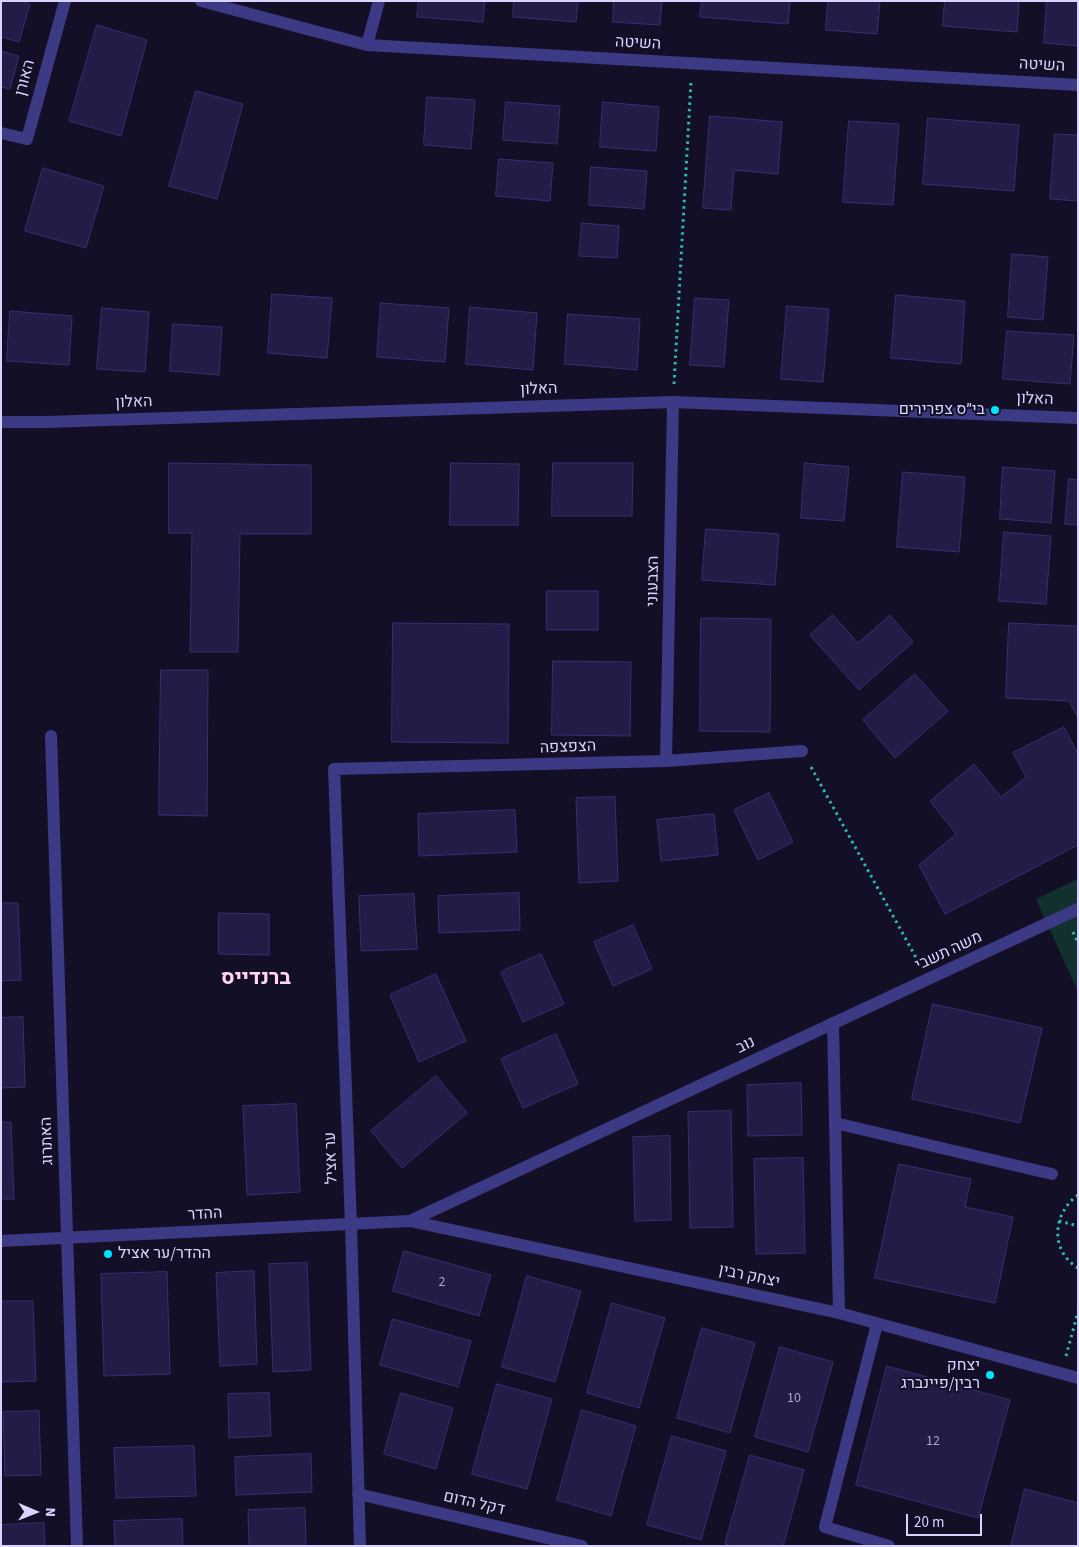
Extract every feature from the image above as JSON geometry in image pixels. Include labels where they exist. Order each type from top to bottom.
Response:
[{"type":"street","name":"האורן","points":[[1,133],[26,139],[64,1]]},
{"type":"street","name":"השיטה","points":[[201,1],[367,45],[1078,85]]},
{"type":"street","points":[[367,45],[379,1]]},
{"type":"street","name":"האלון","points":[[1,422],[673,402],[1078,418]]},
{"type":"street","name":"הצבעוני","points":[[666,762],[673,402]]},
{"type":"street","name":"האתרוג","points":[[51,736],[77,1546]]},
{"type":"street","name":"הצפצפה","points":[[334,769],[666,762],[802,751]]},
{"type":"street","name":"ער אציל","points":[[334,769],[351,1225],[360,1546]]},
{"type":"street","name":"משה תשבי","points":[[833,1023],[1078,909]]},
{"type":"street","points":[[833,1023],[838,1313]]},
{"type":"street","name":"נוב","points":[[410,1221],[833,1023]]},
{"type":"street","points":[[836,1123],[1052,1174]]},
{"type":"street","name":"ההדר","points":[[1,1242],[410,1221]]},
{"type":"street","name":"יצחק רבין","points":[[410,1221],[838,1313],[1078,1378]]},
{"type":"street","points":[[877,1324],[824,1527],[889,1546]]},
{"type":"street","name":"דקל הדום","points":[[358,1494],[582,1546]]},
{"type":"path","points":[[673,402],[692,63]]},
{"type":"path","points":[[802,751],[928,979]]},
{"type":"path","points":[[1078,1195],[1068,1202],[1061,1214],[1057,1228],[1059,1243],[1065,1256],[1078,1268]]},
{"type":"path","points":[[1059,1221],[1078,1226]]},
{"type":"path","points":[[1062,1373],[1078,1312]]},
{"type":"green space","points":[[1078,879],[1078,992],[1036,899]]},
{"type":"building","points":[[1,1],[20,1],[30,4],[19,42],[1,37]]},
{"type":"building","points":[[419,1],[485,1],[483,22],[417,17]]},
{"type":"building","points":[[514,1],[578,1],[576,22],[513,17]]},
{"type":"building","points":[[614,1],[662,1],[660,25],[613,22]]},
{"type":"building","points":[[702,1],[790,1],[788,24],[700,17]]},
{"type":"building","points":[[828,1],[880,1],[877,34],[826,30]]},
{"type":"building","points":[[945,1],[1019,1],[1017,32],[943,26]]},
{"type":"building","points":[[1047,1],[1078,1],[1078,46],[1044,43]]},
{"type":"building","points":[[97,25],[147,40],[121,136],[69,121]]},
{"type":"building","points":[[1,51],[19,56],[10,89],[1,87]]},
{"type":"building","points":[[196,91],[243,104],[217,199],[169,186]]},
{"type":"building","points":[[427,97],[475,100],[471,149],[424,145]]},
{"type":"building","points":[[506,102],[560,106],[557,144],[503,140]]},
{"type":"building","points":[[603,102],[659,107],[656,151],[600,147]]},
{"type":"building","points":[[710,116],[782,122],[778,174],[734,170],[731,210],[703,208]]},
{"type":"building","points":[[928,118],[1019,125],[1014,191],[923,184]]},
{"type":"building","points":[[849,121],[899,124],[893,205],[843,202]]},
{"type":"building","points":[[1055,134],[1078,135],[1078,201],[1050,199]]},
{"type":"building","points":[[499,159],[553,163],[550,201],[496,196]]},
{"type":"building","points":[[591,167],[647,171],[644,209],[589,205]]},
{"type":"building","points":[[43,168],[104,186],[86,248],[25,231]]},
{"type":"building","points":[[582,223],[619,226],[617,258],[579,256]]},
{"type":"building","points":[[1012,254],[1048,257],[1043,320],[1008,317]]},
{"type":"building","points":[[272,294],[332,298],[327,358],[268,353]]},
{"type":"building","points":[[896,295],[965,301],[961,364],[891,358]]},
{"type":"building","points":[[695,298],[729,300],[724,367],[690,365]]},
{"type":"building","points":[[381,303],[449,308],[445,362],[377,357]]},
{"type":"building","points":[[787,306],[829,309],[823,382],[781,379]]},
{"type":"building","points":[[470,307],[537,313],[533,370],[466,364]]},
{"type":"building","points":[[102,308],[149,312],[145,372],[97,369]]},
{"type":"building","points":[[10,311],[72,316],[69,365],[7,361]]},
{"type":"building","points":[[568,314],[640,319],[637,370],[565,364]]},
{"type":"building","points":[[173,324],[222,327],[219,375],[170,371]]},
{"type":"building","points":[[1007,331],[1074,335],[1070,384],[1003,379]]},
{"type":"building","points":[[169,463],[311,465],[311,534],[240,534],[238,652],[190,652],[192,533],[169,533]]},
{"type":"building","points":[[451,463],[519,464],[518,525],[450,525]]},
{"type":"building","points":[[553,463],[633,463],[632,516],[552,516]]},
{"type":"building","points":[[805,463],[849,467],[844,521],[801,518]]},
{"type":"building","points":[[1003,467],[1055,471],[1051,523],[1000,519]]},
{"type":"building","points":[[903,472],[965,477],[959,552],[897,547]]},
{"type":"building","points":[[1069,479],[1078,480],[1078,525],[1065,524]]},
{"type":"building","points":[[706,529],[779,534],[775,585],[702,580]]},
{"type":"building","points":[[1004,532],[1051,536],[1046,604],[999,601]]},
{"type":"building","points":[[547,591],[598,591],[598,630],[547,630]]},
{"type":"building","points":[[833,615],[858,643],[890,615],[913,642],[859,690],[810,635]]},
{"type":"building","points":[[701,618],[771,619],[770,732],[700,731]]},
{"type":"building","points":[[393,623],[509,624],[508,743],[392,742]]},
{"type":"building","points":[[1009,623],[1078,626],[1078,718],[1069,701],[1006,698]]},
{"type":"building","points":[[553,661],[631,662],[630,736],[552,735]]},
{"type":"building","points":[[161,670],[208,670],[207,816],[159,815]]},
{"type":"building","points":[[915,674],[948,711],[895,758],[863,720]]},
{"type":"building","points":[[1064,727],[1078,754],[1078,845],[945,914],[919,865],[956,834],[930,801],[974,764],[1001,797],[1026,777],[1013,753]]},
{"type":"building","points":[[769,793],[793,842],[758,860],[734,810]]},
{"type":"building","points":[[615,797],[618,881],[579,883],[576,798]]},
{"type":"building","points":[[515,810],[517,852],[419,856],[418,814]]},
{"type":"building","points":[[714,814],[718,855],[661,861],[657,820]]},
{"type":"building","points":[[519,893],[520,930],[439,933],[438,896]]},
{"type":"building","points":[[414,894],[417,949],[361,951],[359,896]]},
{"type":"building","points":[[1,903],[18,903],[21,980],[1,981]]},
{"type":"building","points":[[219,913],[269,914],[269,955],[219,954]]},
{"type":"building","points":[[633,925],[652,969],[613,986],[594,942]]},
{"type":"building","points":[[541,954],[564,1004],[523,1022],[501,972]]},
{"type":"building","points":[[436,974],[466,1041],[419,1062],[390,995]]},
{"type":"building","points":[[933,1004],[1042,1028],[1020,1123],[912,1099]]},
{"type":"building","points":[[23,1017],[25,1087],[1,1088],[1,1018]]},
{"type":"building","points":[[556,1034],[578,1084],[523,1108],[501,1059]]},
{"type":"building","points":[[436,1076],[467,1113],[402,1168],[371,1131]]},
{"type":"building","points":[[801,1083],[802,1135],[748,1136],[747,1085]]},
{"type":"building","points":[[296,1104],[300,1192],[247,1195],[243,1106]]},
{"type":"building","points":[[731,1111],[733,1227],[690,1228],[688,1112]]},
{"type":"building","points":[[1,1122],[11,1122],[14,1199],[1,1199]]},
{"type":"building","points":[[670,1136],[671,1220],[635,1221],[633,1137]]},
{"type":"building","points":[[803,1158],[805,1253],[756,1254],[754,1159]]},
{"type":"building","points":[[899,1164],[971,1179],[965,1207],[1013,1217],[995,1303],[875,1278]]},
{"type":"building","points":[[404,1251],[491,1275],[479,1316],[393,1291]]},
{"type":"building","points":[[307,1263],[311,1370],[273,1372],[269,1264]]},
{"type":"building","points":[[254,1271],[257,1364],[220,1366],[216,1273]]},
{"type":"building","points":[[167,1272],[170,1374],[104,1376],[101,1274]]},
{"type":"building","points":[[527,1276],[581,1291],[555,1382],[502,1367]]},
{"type":"building","points":[[1,1301],[33,1301],[36,1381],[1,1382]]},
{"type":"building","points":[[612,1303],[665,1318],[639,1408],[587,1393]]},
{"type":"building","points":[[393,1319],[471,1341],[458,1387],[380,1365]]},
{"type":"building","points":[[702,1328],[755,1343],[730,1433],[677,1418]]},
{"type":"building","points":[[780,1347],[833,1362],[808,1452],[755,1437]]},
{"type":"building","points":[[887,1366],[1010,1400],[978,1518],[856,1485]]},
{"type":"building","points":[[497,1384],[552,1399],[527,1489],[472,1474]]},
{"type":"building","points":[[269,1393],[271,1436],[229,1438],[228,1394]]},
{"type":"building","points":[[401,1393],[453,1408],[436,1469],[384,1454]]},
{"type":"building","points":[[582,1410],[636,1426],[611,1516],[557,1500]]},
{"type":"building","points":[[39,1411],[41,1475],[5,1476],[3,1412]]},
{"type":"building","points":[[672,1436],[726,1451],[701,1540],[647,1525]]},
{"type":"building","points":[[194,1446],[196,1496],[116,1498],[114,1448]]},
{"type":"building","points":[[311,1454],[312,1492],[236,1495],[235,1457]]},
{"type":"building","points":[[750,1455],[804,1470],[783,1546],[732,1546],[725,1544]]},
{"type":"building","points":[[1025,1489],[1078,1503],[1078,1546],[1011,1546]]},
{"type":"building","points":[[305,1508],[306,1546],[249,1546],[248,1510]]},
{"type":"building","points":[[182,1519],[183,1546],[115,1546],[114,1521]]},
{"type":"building","points":[[44,1523],[45,1546],[1,1546],[1,1525]]},
{"type":"place","name":"בי״ס צפרירים","points":[[995,410]]},
{"type":"place","name":"ההדר/ער אציל","points":[[108,1254]]},
{"type":"place","name":"יצחק רבין/פיינברג","points":[[990,1375]]},
{"type":"district","name":"ברנדייס","points":[[256,979]]}]
